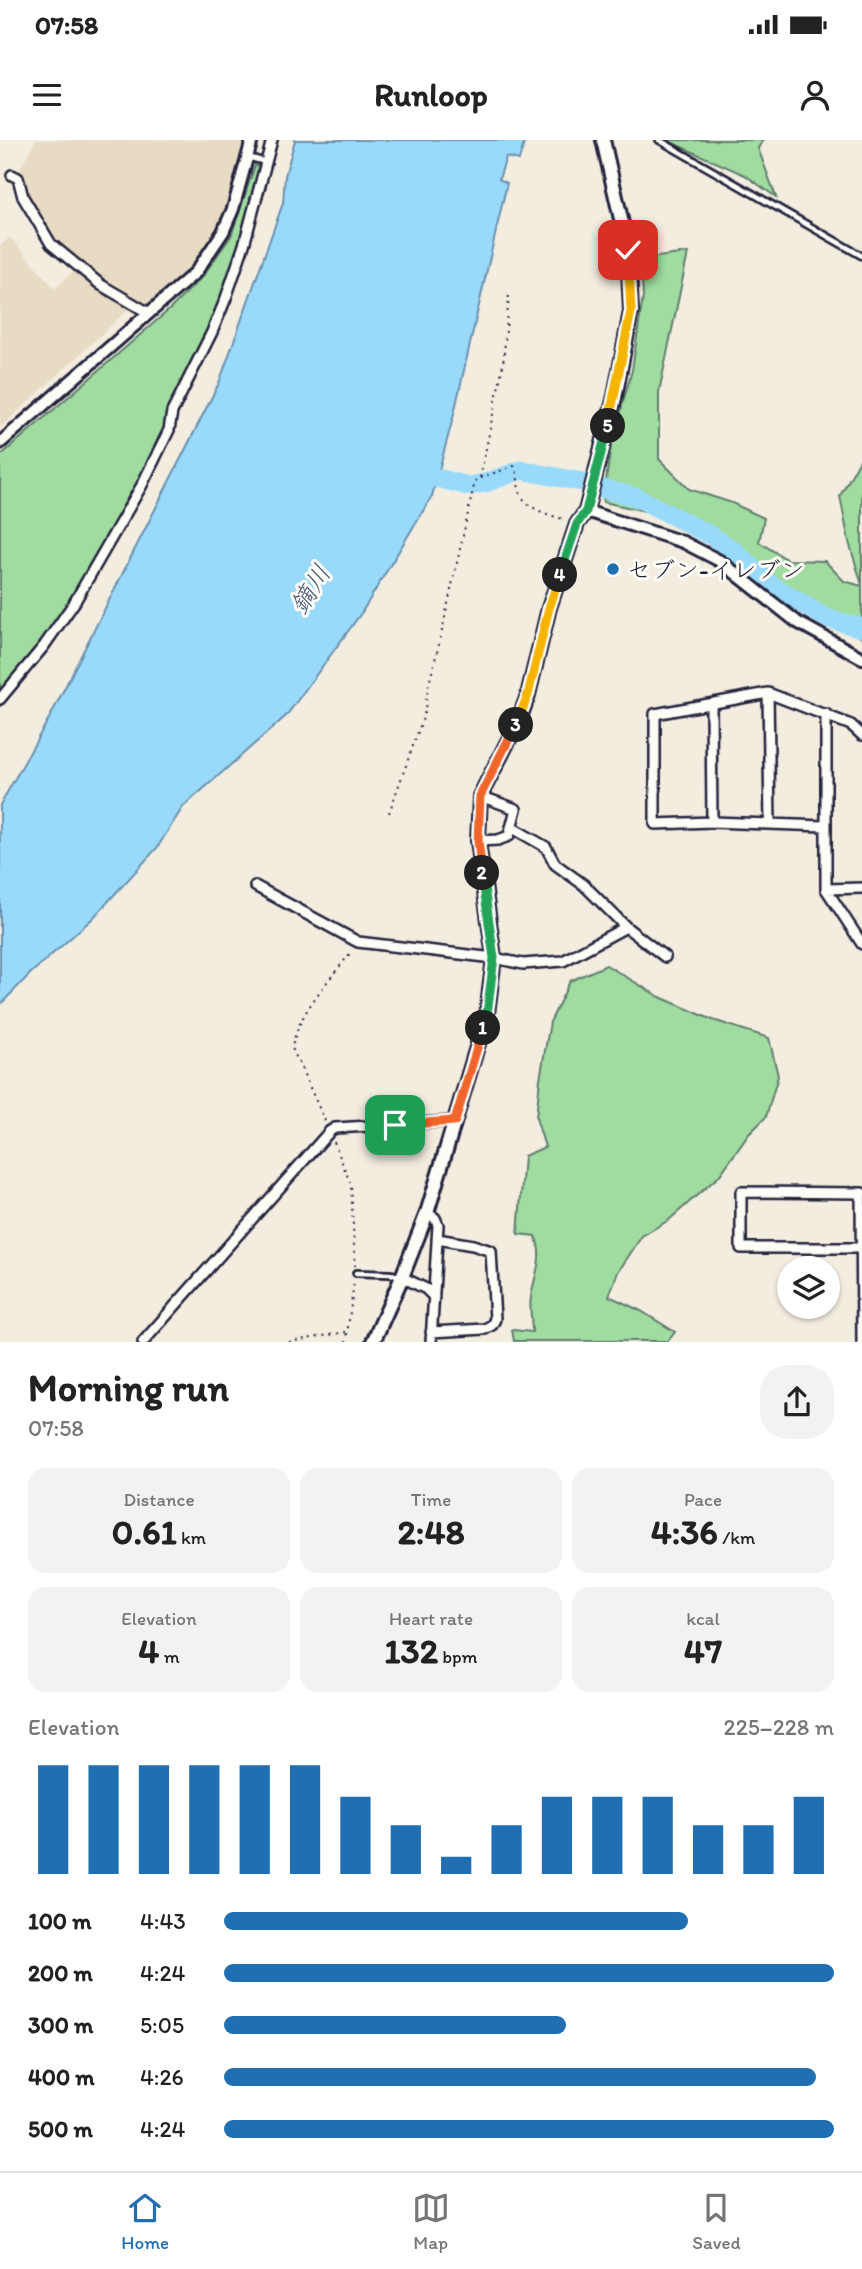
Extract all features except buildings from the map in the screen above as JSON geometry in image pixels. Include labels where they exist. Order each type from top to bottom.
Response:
[{"type":"main road","points":[[373,1342],[402,1277],[426,1213],[487,1014],[494,958],[478,841],[480,796],[519,720],[528,695],[549,608],[577,524],[586,511],[615,396],[631,311],[628,250],[603,140]]},
{"type":"street","points":[[0,443],[196,272],[211,253],[233,209],[252,140]]},
{"type":"street","points":[[0,699],[44,646],[74,603],[142,485],[169,430],[172,412],[212,332],[244,245],[272,140]]},
{"type":"street","points":[[12,174],[18,178],[23,197],[51,244],[101,285],[149,313]]},
{"type":"street","points":[[586,511],[682,542],[720,561],[797,622],[862,658]]},
{"type":"street","points":[[768,693],[770,823]]},
{"type":"street","points":[[825,825],[712,822],[655,824],[655,714],[768,693],[826,714],[851,725],[862,734]]},
{"type":"street","points":[[711,705],[712,822]]},
{"type":"street","points":[[826,714],[826,889],[862,944]]},
{"type":"street","points":[[478,841],[498,840],[509,836],[516,809],[480,796]]},
{"type":"street","points":[[511,827],[546,847],[555,863],[584,885],[626,927],[665,957]]},
{"type":"street","points":[[255,886],[358,942],[494,958],[523,964],[563,961],[626,927]]},
{"type":"street","points":[[826,889],[862,888]]},
{"type":"street","points":[[143,1342],[330,1131],[335,1128],[455,1121]]},
{"type":"street","points":[[861,1248],[741,1248],[741,1192],[862,1193],[862,1342]]},
{"type":"street","points":[[426,1213],[435,1218],[438,1225],[437,1239],[434,1297],[431,1337],[485,1329],[492,1325],[495,1319],[491,1251],[437,1239]]},
{"type":"street","points":[[402,1277],[426,1289],[434,1297]]},
{"type":"lane","points":[[659,140],[862,256]]},
{"type":"lane","points":[[247,157],[267,162]]},
{"type":"lane","points":[[356,1273],[402,1277]]},
{"type":"path","points":[[480,478],[503,365],[509,294]]},
{"type":"path","points":[[389,813],[424,715],[475,481],[514,466],[517,468],[519,489],[529,503],[551,516],[577,524]]},
{"type":"path","points":[[289,1342],[347,1331]]},
{"type":"shaded area","points":[[36,140],[247,140],[220,227],[205,251],[186,273],[147,308],[129,300],[52,244],[25,197],[18,172]]},
{"type":"shaded area","points":[[10,237],[55,289],[76,269],[131,307],[0,428],[0,246]]},
{"type":"green space","points":[[666,140],[763,140],[758,148],[776,197],[745,175]]},
{"type":"green space","points":[[255,165],[267,170],[214,334],[177,413],[173,433],[78,605],[47,649],[0,706],[0,456],[170,309],[202,277],[231,236]]},
{"type":"green space","points":[[688,253],[659,392],[659,459],[689,489],[732,503],[764,518],[759,542],[788,560],[825,561],[844,581],[862,586],[862,638],[841,626],[798,591],[659,514],[603,502],[611,445],[632,370],[643,297],[641,259]]},
{"type":"green space","points":[[862,456],[862,585],[849,542],[840,496]]},
{"type":"green space","points":[[606,965],[660,997],[713,1020],[769,1038],[778,1076],[766,1117],[749,1134],[719,1176],[669,1220],[642,1236],[618,1272],[609,1296],[641,1311],[675,1332],[668,1341],[514,1341],[512,1330],[532,1332],[530,1301],[538,1266],[538,1244],[535,1236],[518,1234],[524,1156],[545,1147],[536,1118],[550,1022],[570,981]]},
{"type":"water","name":"鏑川","points":[[295,140],[525,140],[519,160],[506,157],[499,179],[507,183],[453,418],[432,496],[362,612],[286,716],[183,807],[157,848],[93,918],[31,973],[0,1005],[0,805],[52,713],[219,383],[283,203],[285,176]]},
{"type":"waterway","points":[[413,476],[437,478],[468,486],[521,470],[582,482]]},
{"type":"waterway","points":[[604,489],[636,497],[712,536],[736,552],[767,582],[826,618],[862,628]]},
{"type":"place","name":"セブン-イレブン","points":[[613,569]]},
{"type":"route","points":[[395,1125],[455,1121],[487,1014],[494,958],[478,841],[480,796],[519,720],[528,695],[549,608],[577,524],[586,511],[615,396],[631,311],[628,250]]}]
